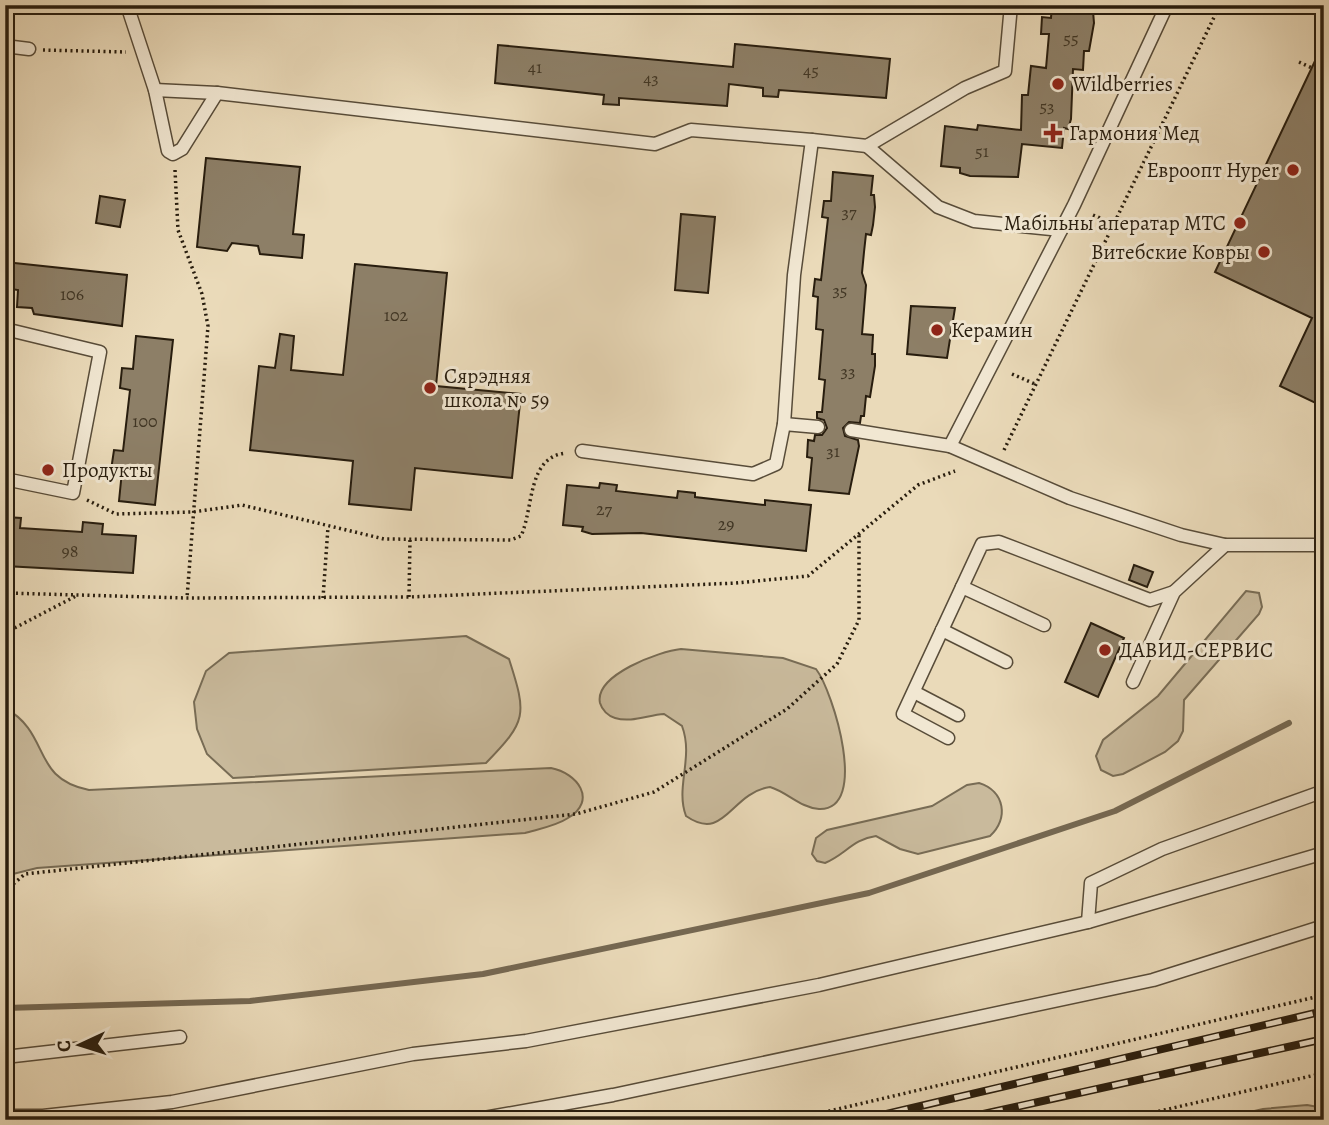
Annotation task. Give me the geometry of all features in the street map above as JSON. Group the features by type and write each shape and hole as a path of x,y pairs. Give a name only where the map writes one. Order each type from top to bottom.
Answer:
{"lane":[{"path":"127,5 155,90 166,146 173,154 182,149 218,93"},
{"path":"867,146 965,89 1005,71 1011,5"},
{"path":"950,446 1061,230 1167,5"},
{"path":"5,46 29,49"},
{"path":"155,90 218,93 655,144 691,130 867,146 938,207 974,221 1061,230"},
{"path":"582,452 753,474 776,464 784,424 794,275 812,140"},
{"path":"5,329 100,352 73,493 5,479"},
{"path":"784,424 818,427"},
{"path":"851,430 950,446 1123,517 1225,545 1324,545"},
{"path":"948,738 903,714 982,544 999,542 1150,600 1174,592"},
{"path":"1133,682 1174,592 1225,545"},
{"path":"962,587 1044,625"},
{"path":"942,630 1006,662"},
{"path":"914,692 958,715"},
{"path":"1088,922 1091,884 1162,849 1324,791"},
{"path":"5,1115 43,1116 172,1102 413,1054 526,1041 819,985 1088,922 1324,853"},
{"path":"473,1120 613,1095 1153,980 1324,926"},
{"path":"5,1057 180,1037"}],"path":[{"path":"1004,450 1220,5"},
{"path":"29,49 143,53"},
{"path":"1299,62 1312,68"},
{"path":"173,154 178,230 202,294 208,326 187,598"},
{"path":"1093,215 1114,224"},
{"path":"1012,374 1035,384"},
{"path":"73,493 116,514 193,512 242,505 384,539 511,540 521,536 539,469 545,460 556,454 582,452"},
{"path":"5,593 187,598 409,597 736,583 808,576 918,485 956,471"},
{"path":"323,598 328,526"},
{"path":"5,891 26,874 576,814 654,792 787,709 837,664 859,620 859,534"},
{"path":"409,597 410,539"},
{"path":"5,633 78,595"},
{"path":"791,1120 1324,995"},
{"path":"1121,1120 1324,1073"}],"shaded area":[{"path":"1246,591 1259,593 1262,607 1259,614 1184,700 1183,731 1178,741 1165,752 1123,774 1113,776 1101,770 1096,756 1103,740 1158,696"},
{"path":"466,636 509,659 519,693 520,716 516,726 486,763 233,778 207,754 197,729 194,702 206,671 229,653"},
{"path":"681,649 783,658 816,669 831,700 843,748 845,771 842,791 834,804 819,809 812,808 770,787 745,798 728,814 710,824 699,823 686,816 682,794 686,749 682,726 664,714 633,719 615,718 602,708 600,703 601,693 617,674 659,654"},
{"path":"5,708 20,718 30,730 49,766 58,776 70,784 89,790 551,768 576,781 583,796 582,803 577,811 563,821 525,833 37,868 5,876"},
{"path":"979,783 994,792 1001,806 1000,822 990,836 918,854 900,849 876,836 861,840 825,863 817,861 812,854 816,838 827,830 932,806 967,785"},
{"path":"1307,1105 1324,1108 1324,1120 1215,1120 1263,1109"}],"building":[{"path":"1052,5 1086,5 1086,10 1093,11 1094,23 1089,51 1084,51 1083,70 1073,69 1071,119 1068,129 1064,128 1062,148 1022,144 1018,177 970,176 960,173 960,168 941,166 945,126 977,130 978,125 1021,130 1022,95 1028,95 1031,66 1046,68 1049,34 1041,34 1042,17 1051,18"},
{"name":"Евроопт Hyper","path":"1324,42 1324,407 1280,386 1312,318 1215,272"},
{"path":"735,44 890,59 886,98 779,90 778,97 763,96 763,88 729,84 727,106 619,98 619,105 603,104 604,95 495,83 498,45 733,67"},
{"path":"206,158 300,167 293,234 304,235 302,258 260,254 258,246 232,243 227,251 197,247"},
{"path":"833,172 873,176 871,195 874,195 875,207 871,235 866,234 864,252 862,273 866,285 862,334 873,335 872,354 875,354 875,366 870,397 866,396 864,416 861,416 860,423 849,422 843,428 845,436 858,440 859,446 849,494 809,490 812,458 807,457 808,440 814,441 815,435 822,435 827,428 824,420 817,418 817,412 822,412 825,380 819,379 823,330 816,329 818,297 813,296 815,279 821,280 828,218 822,217 824,201 831,201"},
{"path":"100,196 125,200 120,227 96,223"},
{"path":"681,214 715,217 708,293 675,290"},
{"path":"5,262 127,275 122,326 34,314 32,308 17,307 18,290 5,288"},
{"path":"355,264 447,273 436,386 521,394 512,478 415,468 411,510 349,504 353,461 250,450 259,366 275,368 280,334 294,336 291,370 343,375"},
{"path":"911,306 955,308 947,358 907,354"},
{"path":"136,336 173,340 155,505 119,501 122,471 111,470 114,450 123,451 130,390 120,388 122,368 133,369"},
{"path":"600,483 617,485 616,491 677,498 678,491 695,493 695,497 765,505 765,500 811,505 806,551 641,533 592,534 582,531 583,527 563,525 567,485 599,488"},
{"path":"5,517 21,518 20,528 82,532 83,522 103,524 102,534 136,536 133,573 5,566"},
{"path":"1134,565 1153,572 1147,587 1129,580"},
{"path":"1091,623 1124,638 1098,697 1065,682"}],"waterway":[{"path":"5,1008 250,1001 483,974 869,893 1115,811 1289,723"}],"railway":[{"path":"861,1120 1324,1011"},
{"path":"956,1120 1324,1039"}],"place":[{"name":"Wildberries","path":"1058,84"},
{"name":"Гармония Мед","path":"1053,133"},
{"name":"Евроопт Hyper","path":"1293,170"},
{"name":"Мабільны аператар МТС","path":"1240,223"},
{"name":"Витебские Ковры","path":"1264,252"},
{"name":"Керамин","path":"937,330"},
{"name":"Сярэдняя школа № 59","path":"430,388"},
{"name":"Продукты","path":"48,470"},
{"name":"ДАВИД-СЕРВИС","path":"1105,650"}]}
